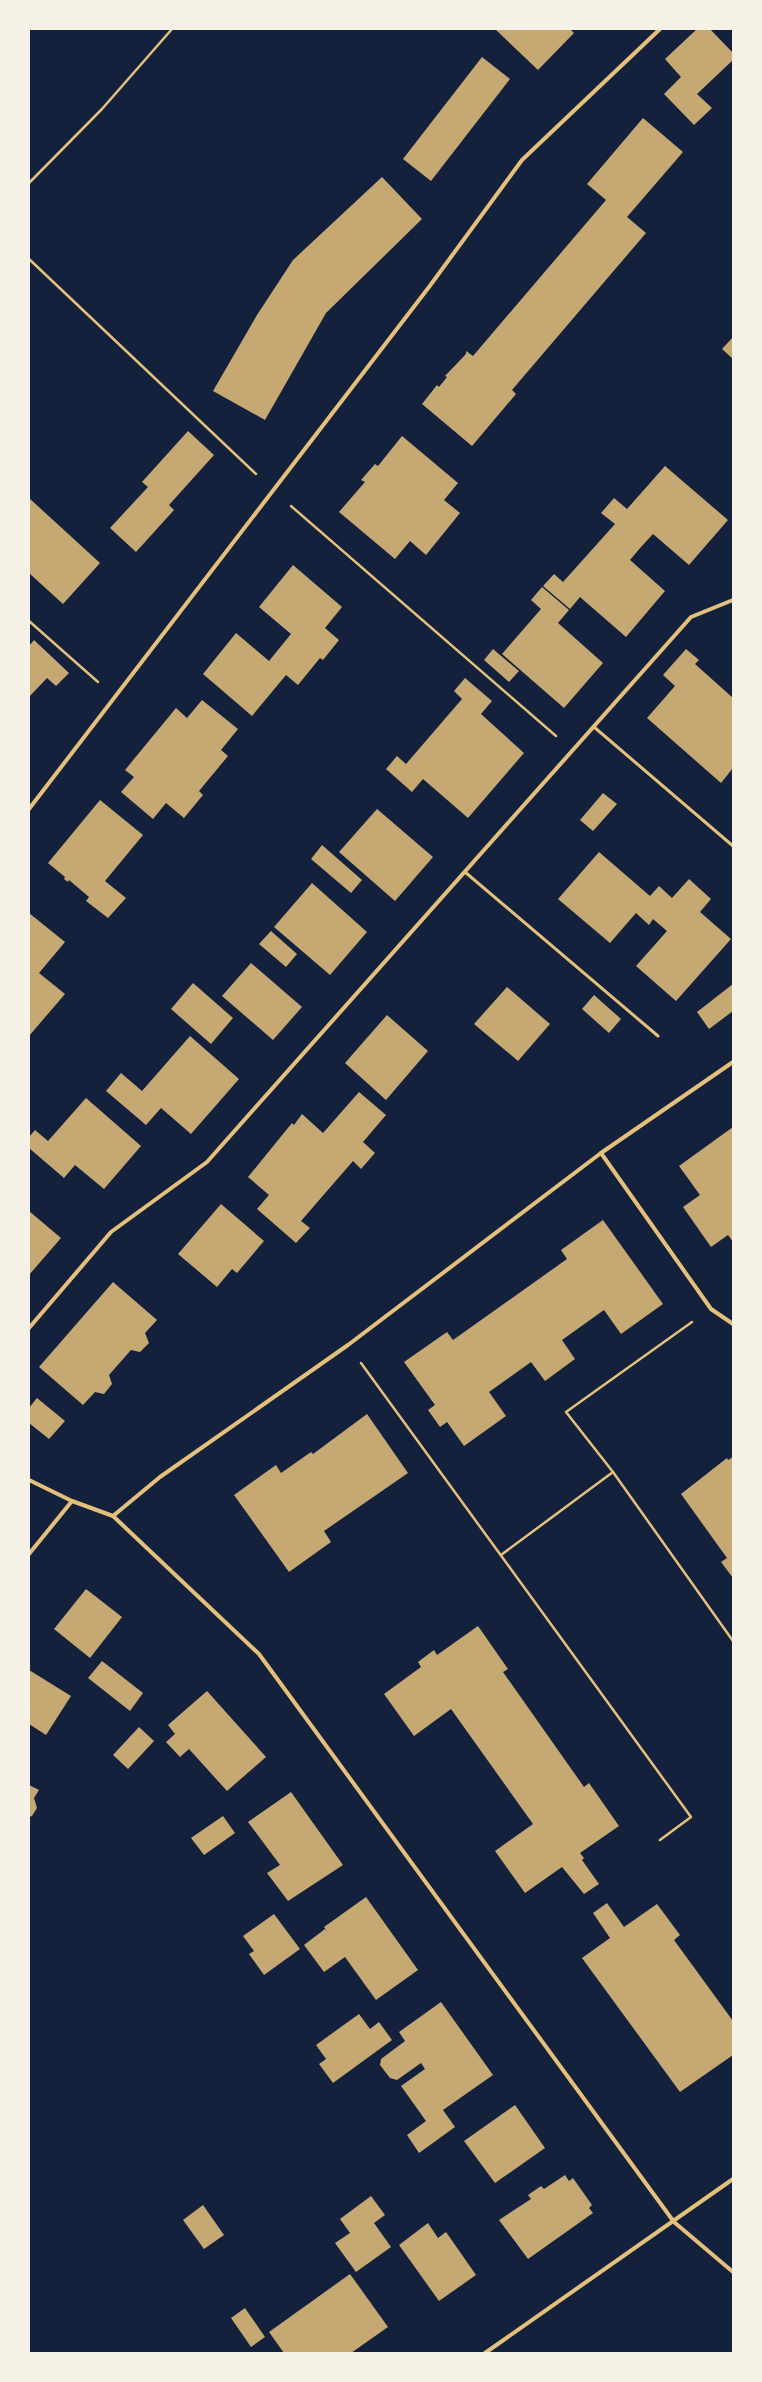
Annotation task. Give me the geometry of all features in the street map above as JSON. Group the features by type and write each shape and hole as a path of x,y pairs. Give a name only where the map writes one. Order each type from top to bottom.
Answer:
{"street":[{"path":"29,809 429,287 522,160 660,29"},
{"path":"29,1328 111,1232 207,1162 691,616 733,600"},
{"path":"112,1516 160,1477 348,1345 601,1153 733,1062"},
{"path":"601,1153 711,1309 733,1324"},
{"path":"29,1480 72,1500 112,1516 259,1654 674,2222 733,2272"},
{"path":"29,1554 72,1500"},
{"path":"485,2353 674,2222 733,2179"}],"lane":[{"path":"594,727 733,846"},
{"path":"465,872 658,1036"}],"path":[{"path":"29,183 102,109 172,29"},
{"path":"29,259 273,490 573,750"},
{"path":"29,621 115,697"},
{"path":"711,1309 566,1412 613,1472 733,1641"},
{"path":"348,1345 456,1496 501,1555 691,1817 660,1840"},
{"path":"501,1555 613,1472"}],"building":[{"path":"495,29 570,29 574,33 538,70"},
{"path":"697,29 710,29 733,53 733,60 697,94 712,108 694,125 664,94 681,77 665,59"},
{"path":"482,57 510,79 431,181 403,159"},
{"path":"643,118 683,152 627,217 646,233 512,390 516,394 472,446 422,404 437,385 439,387 447,377 445,376 466,354 466,351 473,356 606,200 587,184"},
{"path":"382,177 422,219 326,313 265,420 213,391 257,315 293,260"},
{"path":"733,337 733,359 722,349"},
{"path":"188,431 214,455 169,505 174,510 136,552 110,528 148,487 142,482"},
{"path":"402,436 458,483 444,500 460,513 426,555 410,541 395,559 339,512 365,482 361,480 375,464 378,466"},
{"path":"665,466 728,520 689,565 653,534 641,547 630,560 665,591 626,637 580,597 570,609 543,586 554,574 563,582 615,524 601,513 614,498 627,509"},
{"path":"29,498 100,563 63,604 29,573"},
{"path":"293,565 342,607 325,628 339,640 323,660 320,658 298,685 286,675 252,716 203,674 236,633 269,661 291,634 259,607"},
{"path":"542,587 569,610 558,623 603,663 564,708 502,654 541,609 531,600"},
{"path":"34,640 69,673 56,686 47,678 29,697 29,646"},
{"path":"493,649 519,671 509,682 484,660"},
{"path":"686,649 699,660 695,664 733,698 733,768 721,783 647,718 675,686 663,675"},
{"path":"465,678 492,701 481,714 524,753 468,818 423,779 412,792 386,769 397,756 406,764 462,699 454,691"},
{"path":"202,700 238,729 221,750 228,756 199,791 203,795 184,818 166,803 153,819 121,792 134,777 125,770 176,708 187,718"},
{"path":"603,793 617,804 593,831 580,820"},
{"path":"100,800 143,835 105,881 126,898 108,918 86,901 89,897 69,880 68,882 64,879 65,877 48,863"},
{"path":"377,809 433,857 395,901 339,852"},
{"path":"322,845 362,880 351,893 311,859"},
{"path":"599,852 650,896 659,886 672,898 689,879 711,899 700,912 731,939 676,1001 636,966 667,931 653,919 649,925 636,913 610,943 558,899"},
{"path":"312,883 367,932 330,975 274,927"},
{"path":"29,913 65,942 39,973 65,994 29,1036"},
{"path":"271,931 297,954 286,967 259,944"},
{"path":"251,963 302,1007 273,1040 222,996"},
{"path":"193,983 233,1018 211,1044 171,1009"},
{"path":"733,984 733,1011 709,1029 697,1012"},
{"path":"507,987 550,1024 518,1061 474,1024"},
{"path":"594,995 621,1019 609,1033 582,1009"},
{"path":"387,1015 428,1051 386,1100 345,1063"},
{"path":"190,1036 239,1079 191,1134 161,1108 146,1125 106,1091 121,1073 142,1091"},
{"path":"359,1092 386,1115 363,1142 375,1153 361,1169 353,1161 301,1221 310,1228 296,1243 257,1209 269,1195 248,1177 292,1123 294,1125 302,1114 323,1133"},
{"path":"86,1098 141,1146 104,1189 75,1165 64,1178 29,1148 29,1137 35,1130 48,1141"},
{"path":"733,1127 733,1242 728,1235 711,1247 683,1207 700,1195 679,1166"},
{"path":"221,1204 264,1241 237,1273 232,1269 217,1287 178,1254"},
{"path":"29,1211 61,1238 29,1275"},
{"path":"603,1220 663,1304 621,1334 604,1310 562,1340 575,1359 545,1381 531,1362 489,1392 506,1416 464,1446 447,1422 440,1427 428,1410 435,1405 404,1362 447,1332 453,1340 567,1259 561,1250"},
{"path":"113,1282 157,1320 145,1333 149,1343 140,1352 131,1350 109,1375 112,1384 104,1394 95,1392 83,1405 39,1367"},
{"path":"37,1398 65,1421 49,1439 29,1423 29,1408"},
{"path":"367,1414 408,1473 324,1531 331,1542 289,1572 234,1495 276,1465 281,1473 311,1452 313,1454"},
{"path":"733,1457 733,1578 721,1562 727,1558 681,1494 727,1458 728,1460"},
{"path":"86,1589 122,1617 90,1658 54,1629"},
{"path":"478,1626 508,1669 503,1672 584,1787 589,1783 619,1826 580,1853 584,1858 582,1860 599,1884 584,1894 562,1867 525,1893 495,1851 533,1824 451,1709 414,1736 384,1694 421,1667 418,1662 434,1650 437,1655"},
{"path":"102,1661 143,1693 130,1711 88,1678"},
{"path":"29,1670 71,1696 46,1735 29,1724"},
{"path":"207,1691 266,1757 227,1791 189,1749 180,1757 166,1742 175,1734 168,1725"},
{"path":"139,1727 154,1741 128,1769 113,1755"},
{"path":"29,1785 39,1790 34,1798 37,1808 32,1816 29,1817"},
{"path":"291,1792 343,1865 288,1901 267,1873 280,1865 248,1822"},
{"path":"223,1816 235,1833 204,1855 191,1838"},
{"path":"366,1897 418,1970 376,2000 345,1957 324,1972 304,1945 325,1929 328,1933 324,1927"},
{"path":"607,1903 624,1927 657,1904 680,1935 674,1940 733,2021 733,2055 680,2092 582,1958 610,1938 593,1913"},
{"path":"274,1914 300,1949 264,1975 249,1954 254,1951 243,1936"},
{"path":"441,2002 493,2075 443,2110 455,2127 419,2153 407,2135 426,2121 401,2086 425,2069 421,2063 397,2080 390,2078 380,2065 381,2059 405,2041 399,2032"},
{"path":"359,2014 370,2029 379,2022 392,2040 333,2083 319,2064 326,2059 316,2045"},
{"path":"515,2105 545,2148 495,2183 464,2141"},
{"path":"565,2175 569,2181 573,2178 592,2205 589,2208 593,2213 528,2259 499,2220 531,2199 528,2195 541,2186 544,2189"},
{"path":"371,2196 385,2215 374,2223 391,2247 356,2272 335,2243 350,2233 340,2219"},
{"path":"203,2205 224,2235 204,2249 183,2220"},
{"path":"428,2223 438,2238 446,2232 476,2275 439,2301 399,2245"},
{"path":"350,2274 388,2327 351,2353 284,2353 269,2332"},
{"path":"245,2308 265,2337 251,2347 231,2318"}]}
